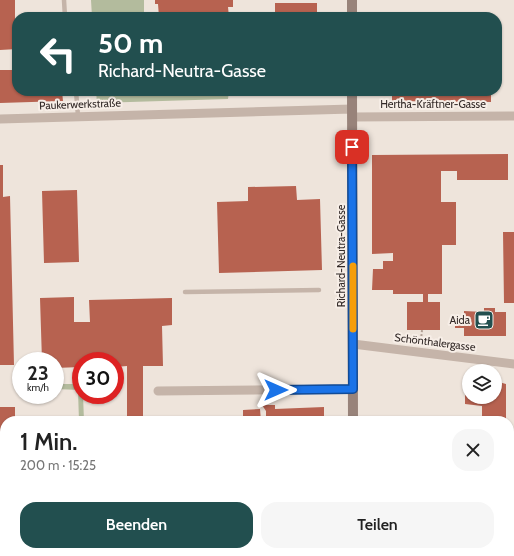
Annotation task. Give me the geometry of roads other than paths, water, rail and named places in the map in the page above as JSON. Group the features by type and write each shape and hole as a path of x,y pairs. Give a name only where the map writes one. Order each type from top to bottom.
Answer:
{"street":[{"path":"352,0 352,12"},
{"name":"Richard-Neutra-Gasse","path":"352,96 353,416"},
{"name":"Paukerwerkstraße","path":"0,119 78,116 352,113"},
{"name":"Hertha-Kräftner-Gasse","path":"352,113 514,116"},
{"name":"Schönthalergasse","path":"353,344 514,364"},
{"path":"158,392 353,389"}],"lane":[{"path":"64,0 65,12"},
{"path":"76,96 78,116"},
{"path":"185,292 319,290"}],"place":[{"name":"Aida","path":"484,320"}]}
